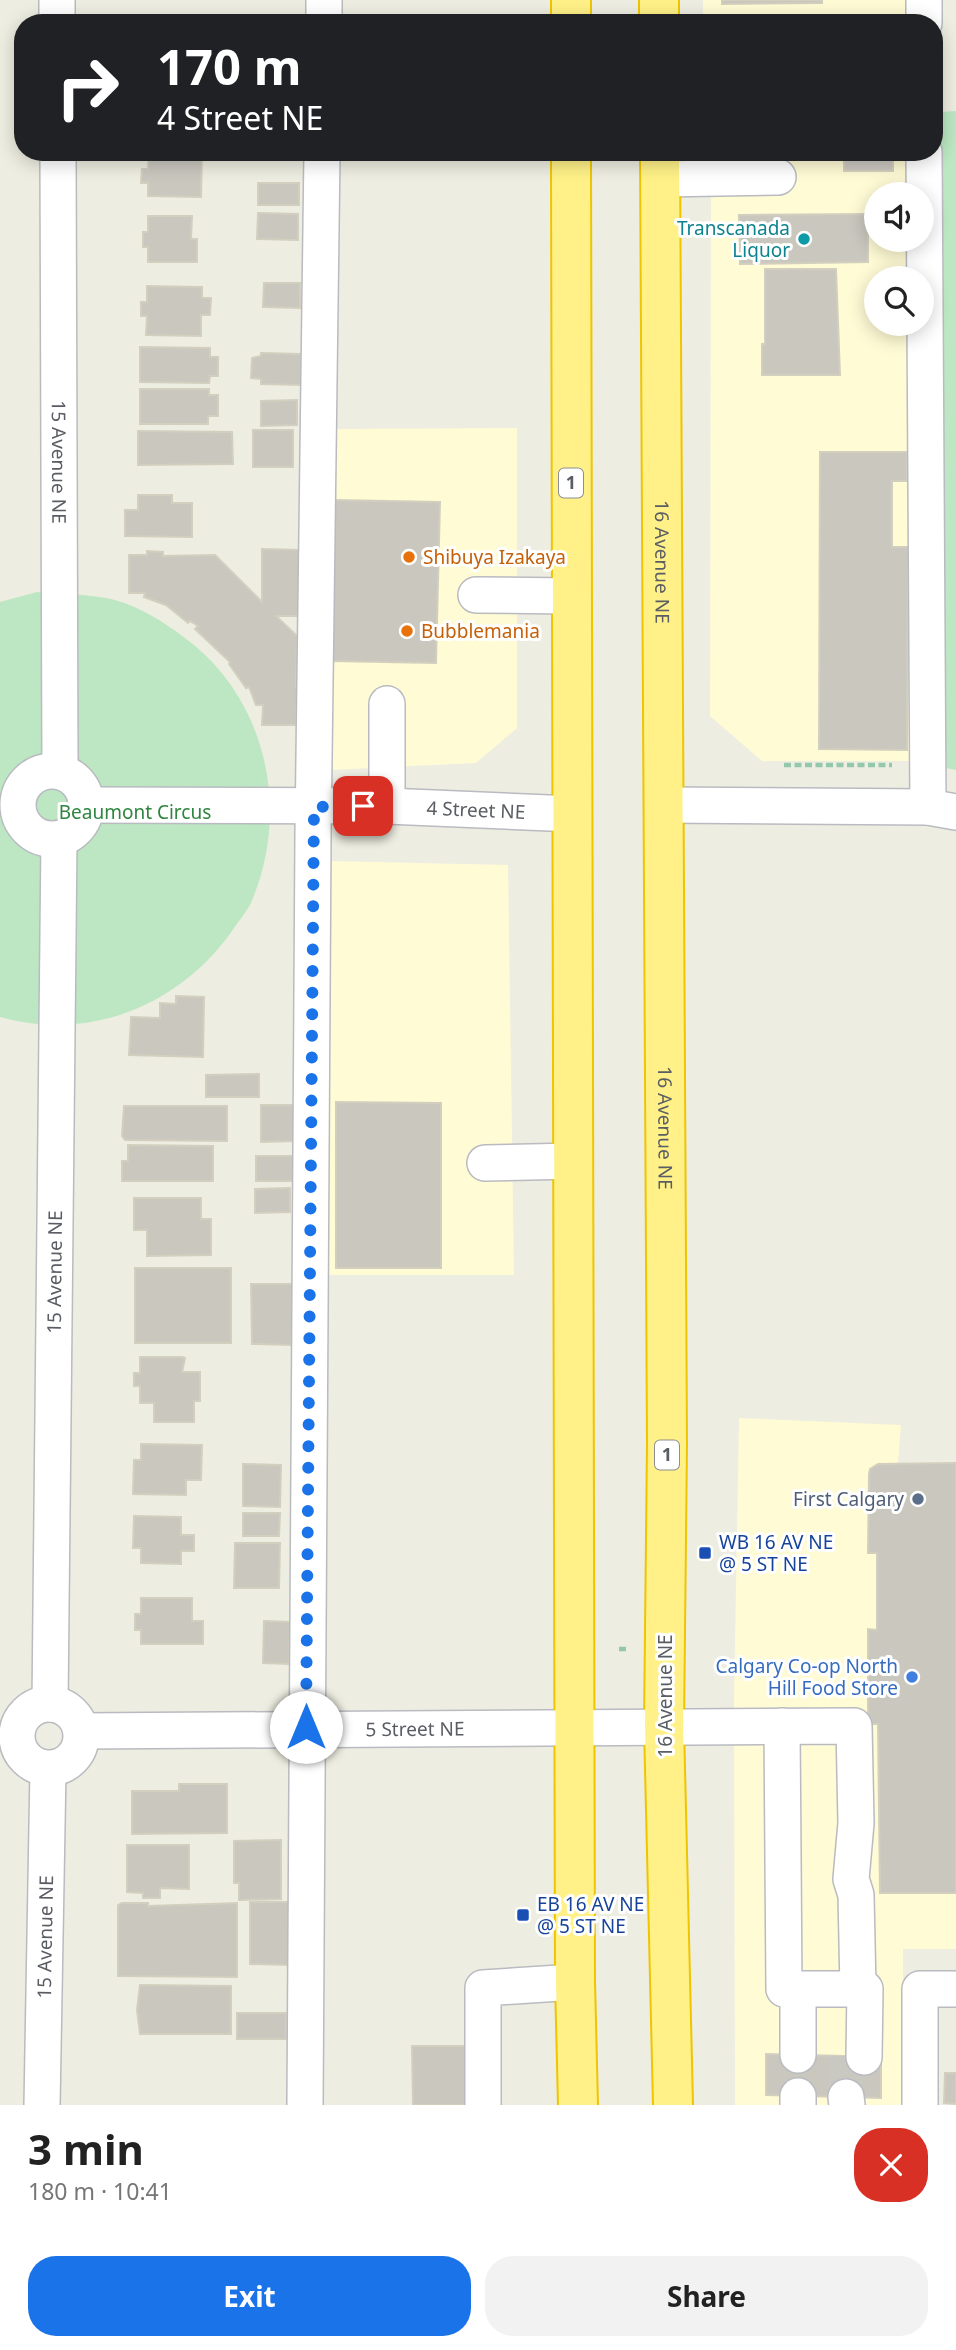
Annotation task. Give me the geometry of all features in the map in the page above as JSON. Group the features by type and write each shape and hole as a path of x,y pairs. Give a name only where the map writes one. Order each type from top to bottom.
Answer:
{"highway":[{"name":"1","path":"571,161 575,1982 578,2105"},
{"name":"16 Avenue NE","path":"660,166 665,805 664,1726 673,2105"}],"street":[{"name":"15 Avenue NE","path":"58,161 60,771"},
{"path":"305,2105 306,1727 322,161"},
{"path":"665,805 942,809 928,765 924,161"},
{"path":"660,166 778,177"},
{"path":"476,595 571,596"},
{"path":"387,704 387,806"},
{"path":"45,771 60,771 79,783 86,805 79,826 60,839 44,839 30,832 9,805 30,778 45,771"},
{"name":"4 Street NE","path":"86,805 387,806 573,814"},
{"name":"15 Avenue NE","path":"50,1704 60,839"},
{"path":"485,1163 574,1161"},
{"path":"50,1704 70,1712 81,1731 79,1750 74,1758 67,1764 48,1769 38,1767 22,1755 8,1735 31,1709 50,1704"},
{"name":"5 Street NE","path":"81,1731 575,1725 853,1726 856,1823 850,1879 856,1895 857,1990"},
{"path":"782,1726 784,1990 857,1990 855,2056"},
{"name":"15 Avenue NE","path":"42,2105 48,1769"},
{"path":"483,2105 483,1988 575,1982"},
{"path":"798,1990 798,2055"},
{"path":"920,2105 920,1990 956,1990"}],"path":[{"path":"784,765 928,765"}],"shaded area":[{"path":"703,0 924,0 917,14 703,14"},
{"path":"711,161 912,161 912,182 864,182 864,252 912,252 912,266 864,266 864,336 912,336 910,761 762,761 710,716"},
{"path":"517,428 517,728 476,763 329,770 332,429"},
{"path":"329,861 508,865 514,1275 323,1275"},
{"path":"739,1418 901,1425 898,1463 956,1463 956,1949 903,1949 904,2105 735,2105 734,1700"}],"green space":[{"path":"956,111 956,770 946,768 943,112"},
{"name":"Beaumont Circus","path":"37,592 106,598 130,605 153,616 194,645 220,670 240,699 255,731 265,765 270,800 269,836 262,871 250,905 210,957 186,980 159,998 130,1012 99,1021 66,1025 33,1024 0,1017 0,602"}],"building":[{"path":"722,0 822,0 822,3 722,4"},
{"path":"148,161 202,161 201,197 148,196 148,183 141,183 142,169 148,169"},
{"path":"844,161 893,161 893,171 844,171"},
{"path":"258,183 299,183 299,205 258,205"},
{"path":"258,213 298,214 298,240 257,239"},
{"name":"Transcanada Liquor","path":"864,214 864,252 868,252 868,262 740,264 739,215"},
{"path":"148,216 192,216 191,239 197,239 197,262 148,262 148,247 143,247 143,232 148,232"},
{"path":"765,269 836,269 840,375 762,375 762,344 765,344"},
{"path":"264,283 300,283 300,308 263,307"},
{"path":"147,286 202,287 202,298 211,298 210,315 201,315 201,336 146,335 147,316 141,316 141,302 147,302"},
{"path":"140,347 210,348 210,357 218,357 218,376 210,376 209,383 140,382"},
{"path":"261,353 301,354 301,385 261,384 261,379 251,378 252,358 261,356"},
{"path":"140,389 209,389 209,395 218,395 218,416 208,416 208,424 140,424"},
{"path":"297,400 297,425 261,426 261,401"},
{"path":"253,430 293,430 293,467 253,467"},
{"path":"138,431 232,432 233,464 138,465"},
{"path":"820,452 907,452 907,481 892,481 892,547 908,547 907,750 819,749"},
{"path":"138,495 172,495 172,503 192,503 192,537 125,536 125,510 138,510"},
{"path":"335,500 440,502 436,663 331,661"},
{"path":"262,549 300,550 300,616 276,616 297,636 296,686 300,686 300,703 296,703 296,725 262,725 263,705 256,705 249,687 246,688 230,662 195,629 198,626 190,621 188,623 166,605 144,597 145,593 129,593 129,555 147,555 147,551 163,552 163,556 215,555 262,602"},
{"path":"176,996 204,997 203,1057 129,1055 131,1017 160,1018 160,1003 176,1004"},
{"path":"259,1074 259,1097 206,1097 206,1075"},
{"path":"336,1102 441,1103 441,1268 336,1268"},
{"path":"261,1105 294,1105 295,1141 261,1142"},
{"path":"124,1106 227,1106 227,1141 125,1140 122,1136"},
{"path":"128,1145 213,1146 213,1181 122,1181 122,1161 128,1161"},
{"path":"256,1156 294,1156 293,1181 256,1181"},
{"path":"290,1188 290,1212 255,1213 255,1189"},
{"path":"134,1198 201,1198 201,1219 211,1219 211,1255 147,1256 147,1230 134,1230"},
{"path":"135,1268 231,1268 231,1343 135,1343"},
{"path":"251,1284 295,1284 291,1345 252,1344"},
{"path":"140,1357 182,1357 185,1358 182,1372 200,1372 200,1401 194,1401 194,1422 154,1422 154,1403 140,1403 140,1386 134,1386 134,1373 140,1373"},
{"path":"141,1444 202,1445 201,1480 186,1480 186,1495 133,1494 134,1460 141,1460"},
{"name":"Calgary Co-op North Hill Food Store","path":"956,1463 956,1893 880,1893 878,1724 868,1724 868,1629 877,1630 877,1553 868,1553 869,1474 870,1469 878,1464"},
{"path":"243,1464 281,1465 280,1507 243,1506"},
{"path":"243,1513 280,1513 279,1536 243,1536"},
{"path":"134,1516 181,1517 181,1535 194,1535 194,1551 181,1551 181,1564 141,1563 141,1548 133,1548"},
{"path":"235,1543 280,1543 279,1588 234,1588"},
{"path":"141,1598 192,1598 192,1621 203,1621 203,1644 141,1644 141,1630 135,1630 135,1614 141,1614"},
{"path":"264,1621 290,1622 289,1664 263,1663"},
{"path":"179,1784 227,1784 227,1833 132,1834 132,1791 179,1791"},
{"path":"281,1840 281,1899 239,1900 239,1883 234,1883 234,1841"},
{"path":"127,1845 189,1845 189,1889 160,1888 160,1898 143,1898 143,1893 127,1892"},
{"path":"250,1902 290,1902 290,1965 250,1964"},
{"path":"148,1903 148,1906 237,1903 237,1977 118,1976 118,1905"},
{"path":"140,1985 231,1986 231,2034 140,2034 137,2010"},
{"path":"237,2013 286,2013 286,2039 237,2039"},
{"path":"412,2046 470,2046 470,2105 413,2105"},
{"path":"766,2054 881,2057 881,2098 766,2095"},
{"path":"945,2073 956,2073 956,2104 944,2103"}],"tunnel":[{"path":"846,2056 846,2097"}],"place":[{"name":"Transcanada Liquor","path":"804,239"},
{"name":"Shibuya Izakaya","path":"409,557"},
{"name":"Bubblemania","path":"407,631"},
{"name":"First Calgary","path":"918,1499"},
{"name":"WB 16 AV NE @ 5 ST NE","path":"705,1553"},
{"name":"Calgary Co-op North Hill Food Store","path":"912,1677"},
{"name":"EB 16 AV NE @ 5 ST NE","path":"523,1915"}],"route":[{"path":"306,1727 314,807 363,806"}]}
